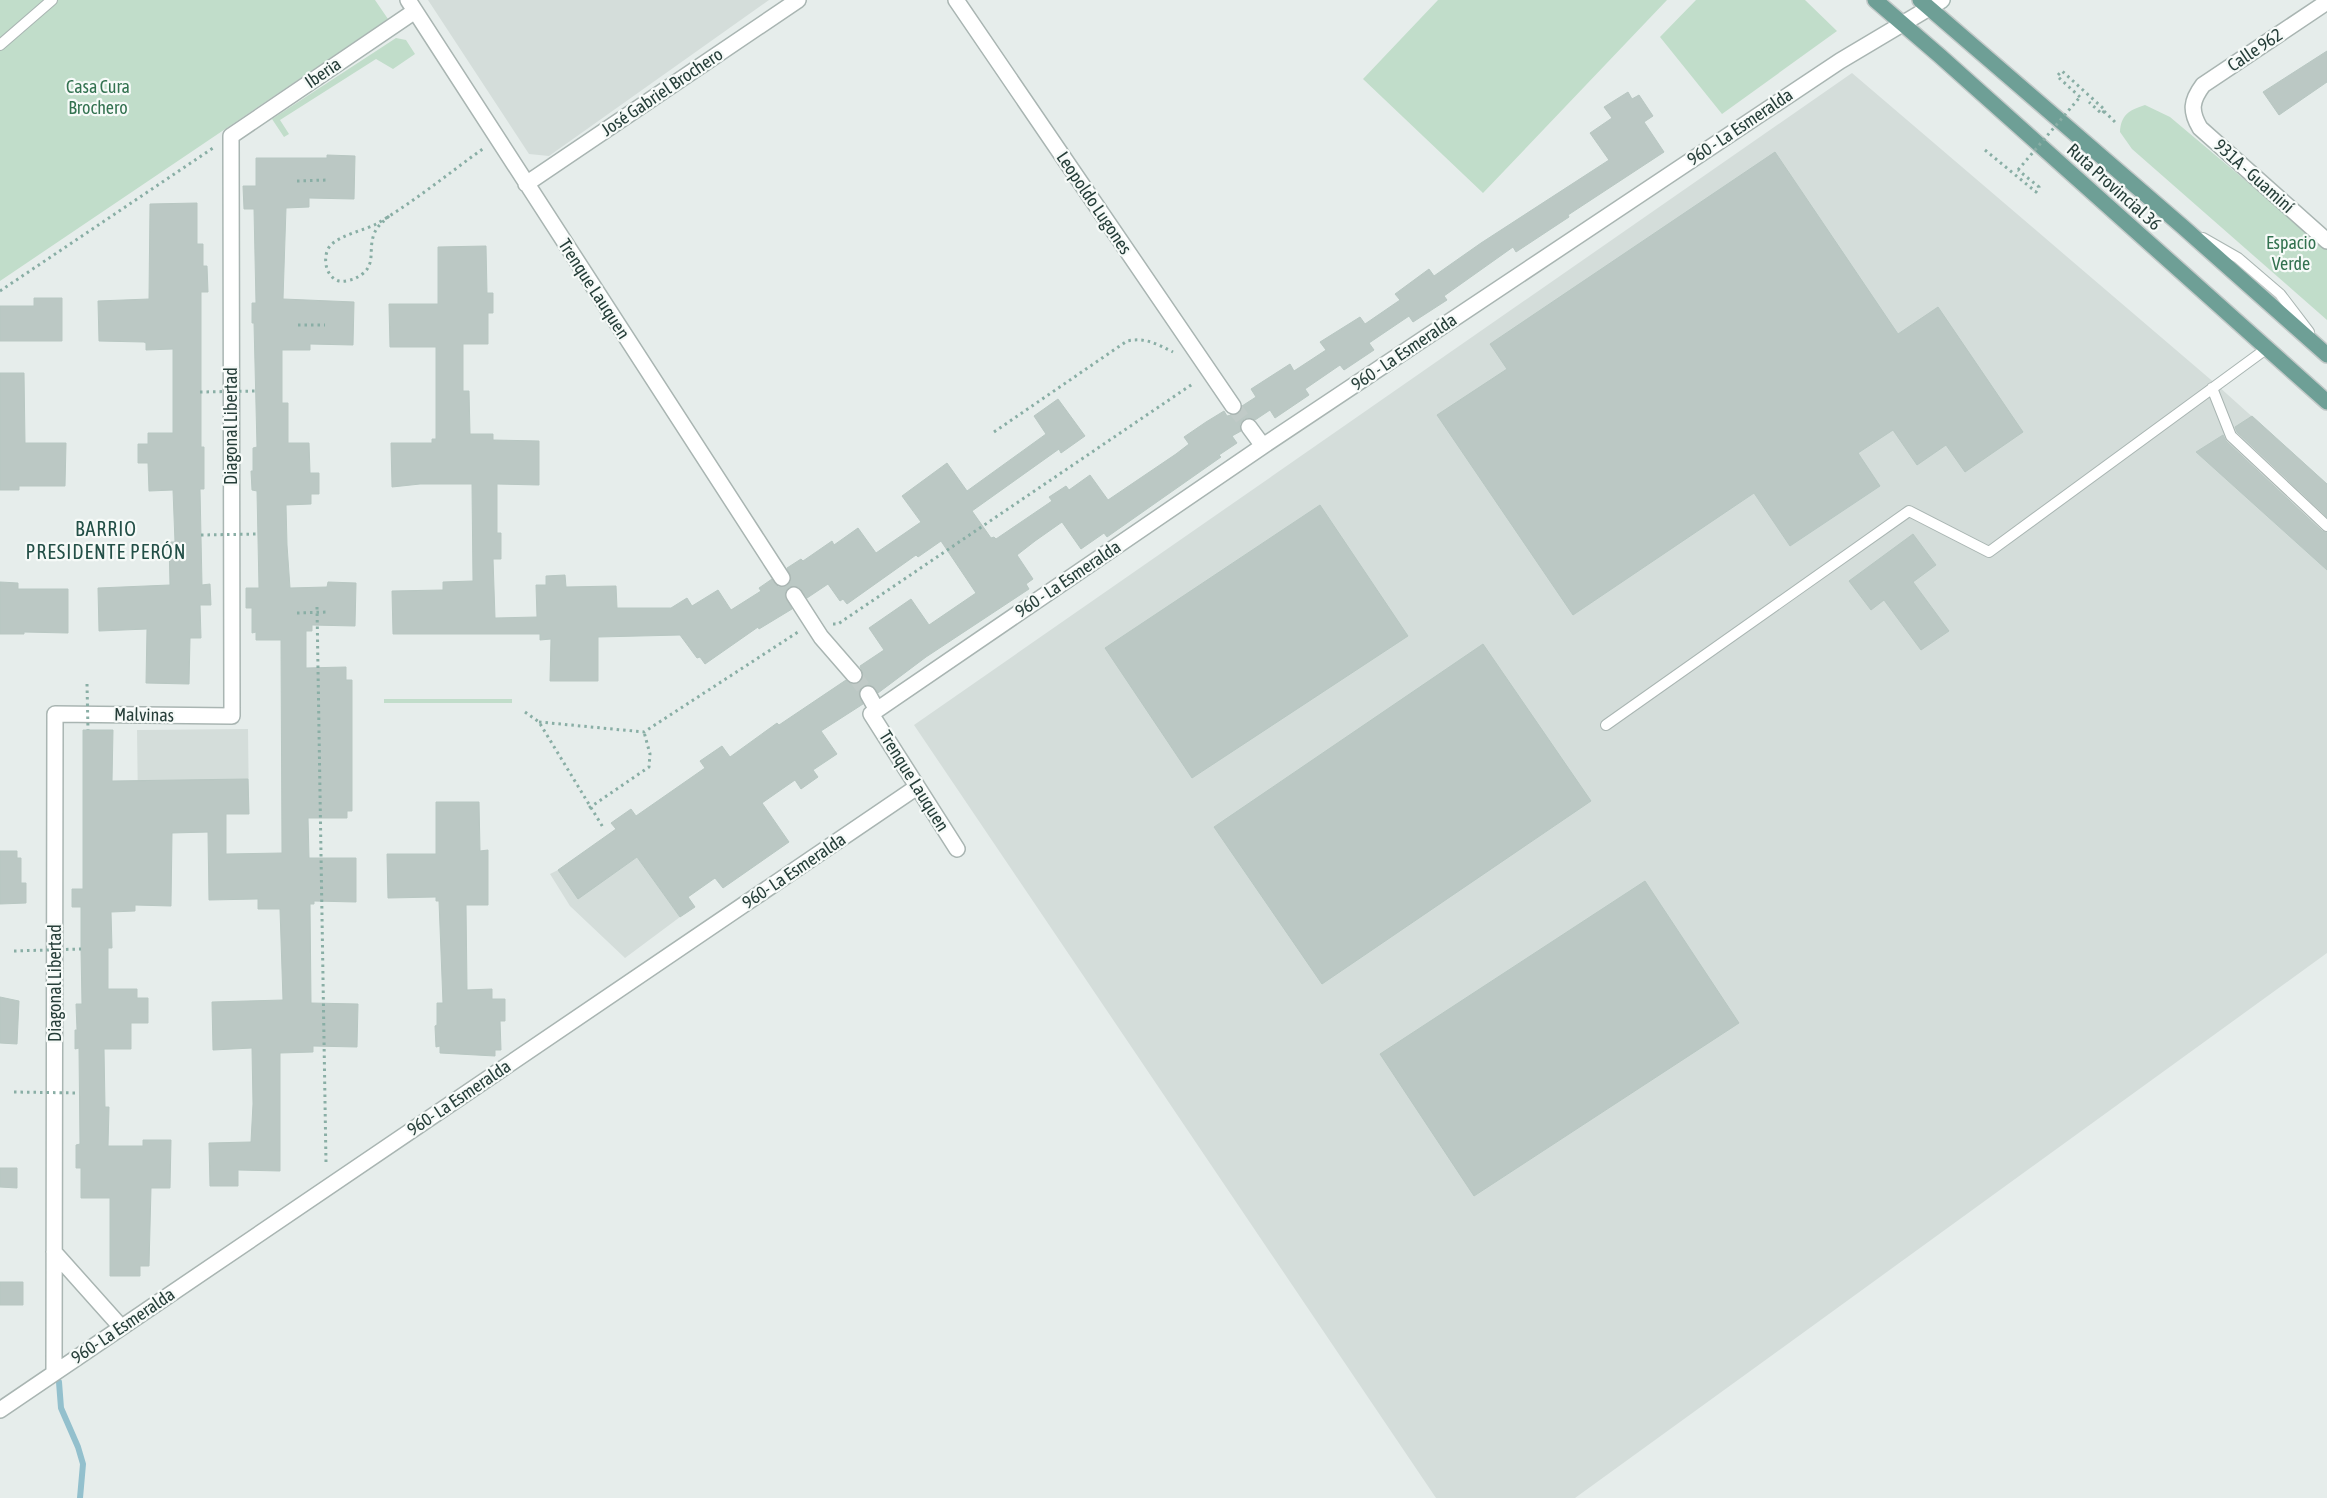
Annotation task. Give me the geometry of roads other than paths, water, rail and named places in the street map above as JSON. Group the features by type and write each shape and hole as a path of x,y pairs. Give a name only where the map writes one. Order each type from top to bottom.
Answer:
{"main road":[{"name":"Ruta Provincial 36","path":"1875,0 1948,62 2327,402"},
{"name":"Ruta Provincial 36","path":"1924,4 2183,227 2326,354"}],"street":[{"name":"José Gabriel Brochero","path":"526,184 798,0"},
{"name":"Leopoldo Lugones","path":"956,0 1233,406"},
{"name":"960 - La Esmeralda","path":"874,712 1262,446 1840,61 1901,23 1924,4 1942,0"},
{"name":"Calle 962","path":"2193,106 2195,95 2203,85 2327,2"},
{"name":"Trenque Lauquen","path":"411,6 782,578"},
{"name":"Iberia","path":"231,136 411,6"},
{"name":"931A - Guaminí","path":"2193,106 2193,116 2200,128 2327,241"},
{"name":"Diagonal Libertad","path":"231,136 232,716"},
{"path":"1248,427 1262,446"},
{"path":"794,595 815,628 854,675"},
{"name":"Trenque Lauquen","path":"868,694 874,712 917,787 956,849"},
{"name":"Diagonal Libertad","path":"54,1373 55,714"},
{"name":"Malvinas","path":"55,714 232,716"},
{"name":"960- La Esmeralda","path":"0,1410 917,787"},
{"path":"54,1252 121,1328"}],"lane":[{"path":"0,45 52,0"},
{"path":"1606,725 1909,511 1989,552 2266,349"},
{"path":"2212,388 2231,436 2327,526"}],"waterway":[{"path":"59,1382 61,1408 78,1447 83,1464 80,1498"}],"tunnel":[{"path":"1233,406 1249,427"},
{"path":"854,675 868,694"}],"district":[{"name":"BARRIO PRESIDENTE PERÓN","path":"106,540"}],"park label":[{"name":"Casa Cura Brochero","path":"98,97"},
{"name":"Espacio Verde","path":"2291,253"}]}
